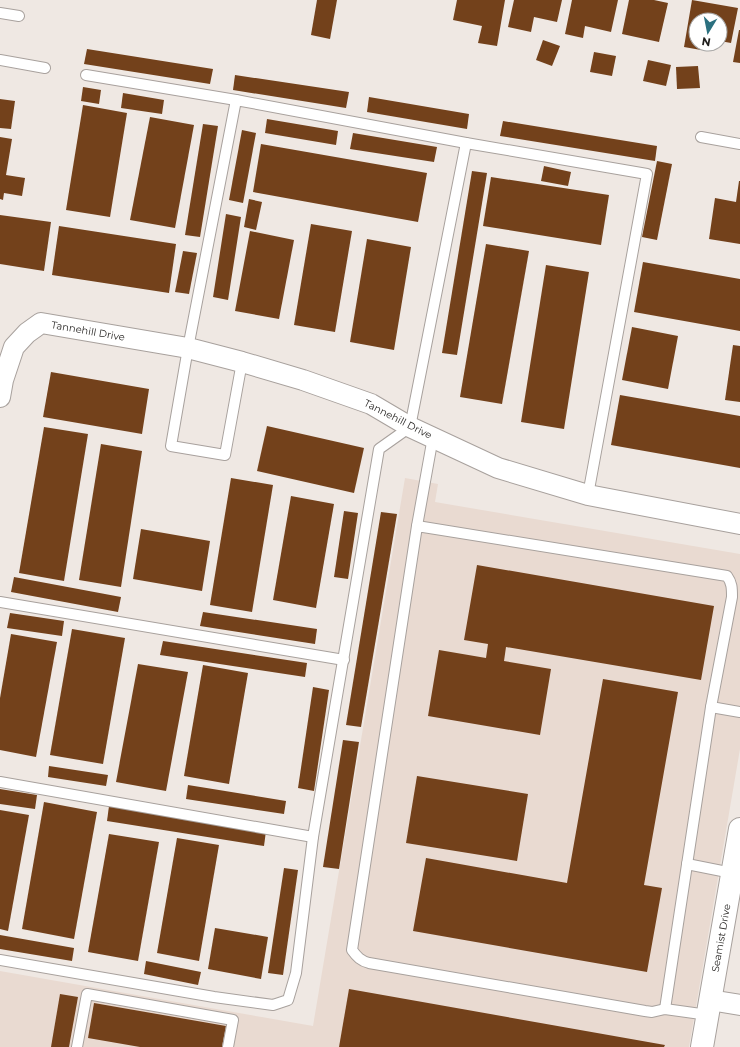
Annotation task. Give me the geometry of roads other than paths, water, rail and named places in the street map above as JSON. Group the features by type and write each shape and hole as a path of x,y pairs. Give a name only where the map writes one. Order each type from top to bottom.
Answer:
{"street":[{"name":"Tannehill Drive","path":"9,351 27,333 41,323 188,348 302,380 370,404 410,427 498,468 588,495 740,524"},
{"path":"0,392 9,351"},
{"name":"Seamist Drive","path":"702,1047 740,829"},
{"path":"709,1008 740,1005"}],"lane":[{"path":"0,13 19,16"},
{"path":"0,60 45,68"},
{"path":"86,75 236,100 466,143 647,174 588,495"},
{"path":"236,100 188,348 171,446 225,455 242,362"},
{"path":"701,137 740,144"},
{"path":"0,960 214,997 273,1005 288,1000 296,973 313,837 379,449 410,427 466,143"},
{"path":"433,437 417,526 352,950 358,958 369,963 645,1011 652,1012 664,1009 709,1008"},
{"path":"417,526 727,576 731,582 732,597 711,707 664,1009"},
{"path":"0,602 344,660"},
{"path":"711,707 740,712"},
{"path":"0,782 313,837"},
{"path":"687,864 732,873"},
{"path":"77,1047 87,994 233,1020 228,1047"}]}
